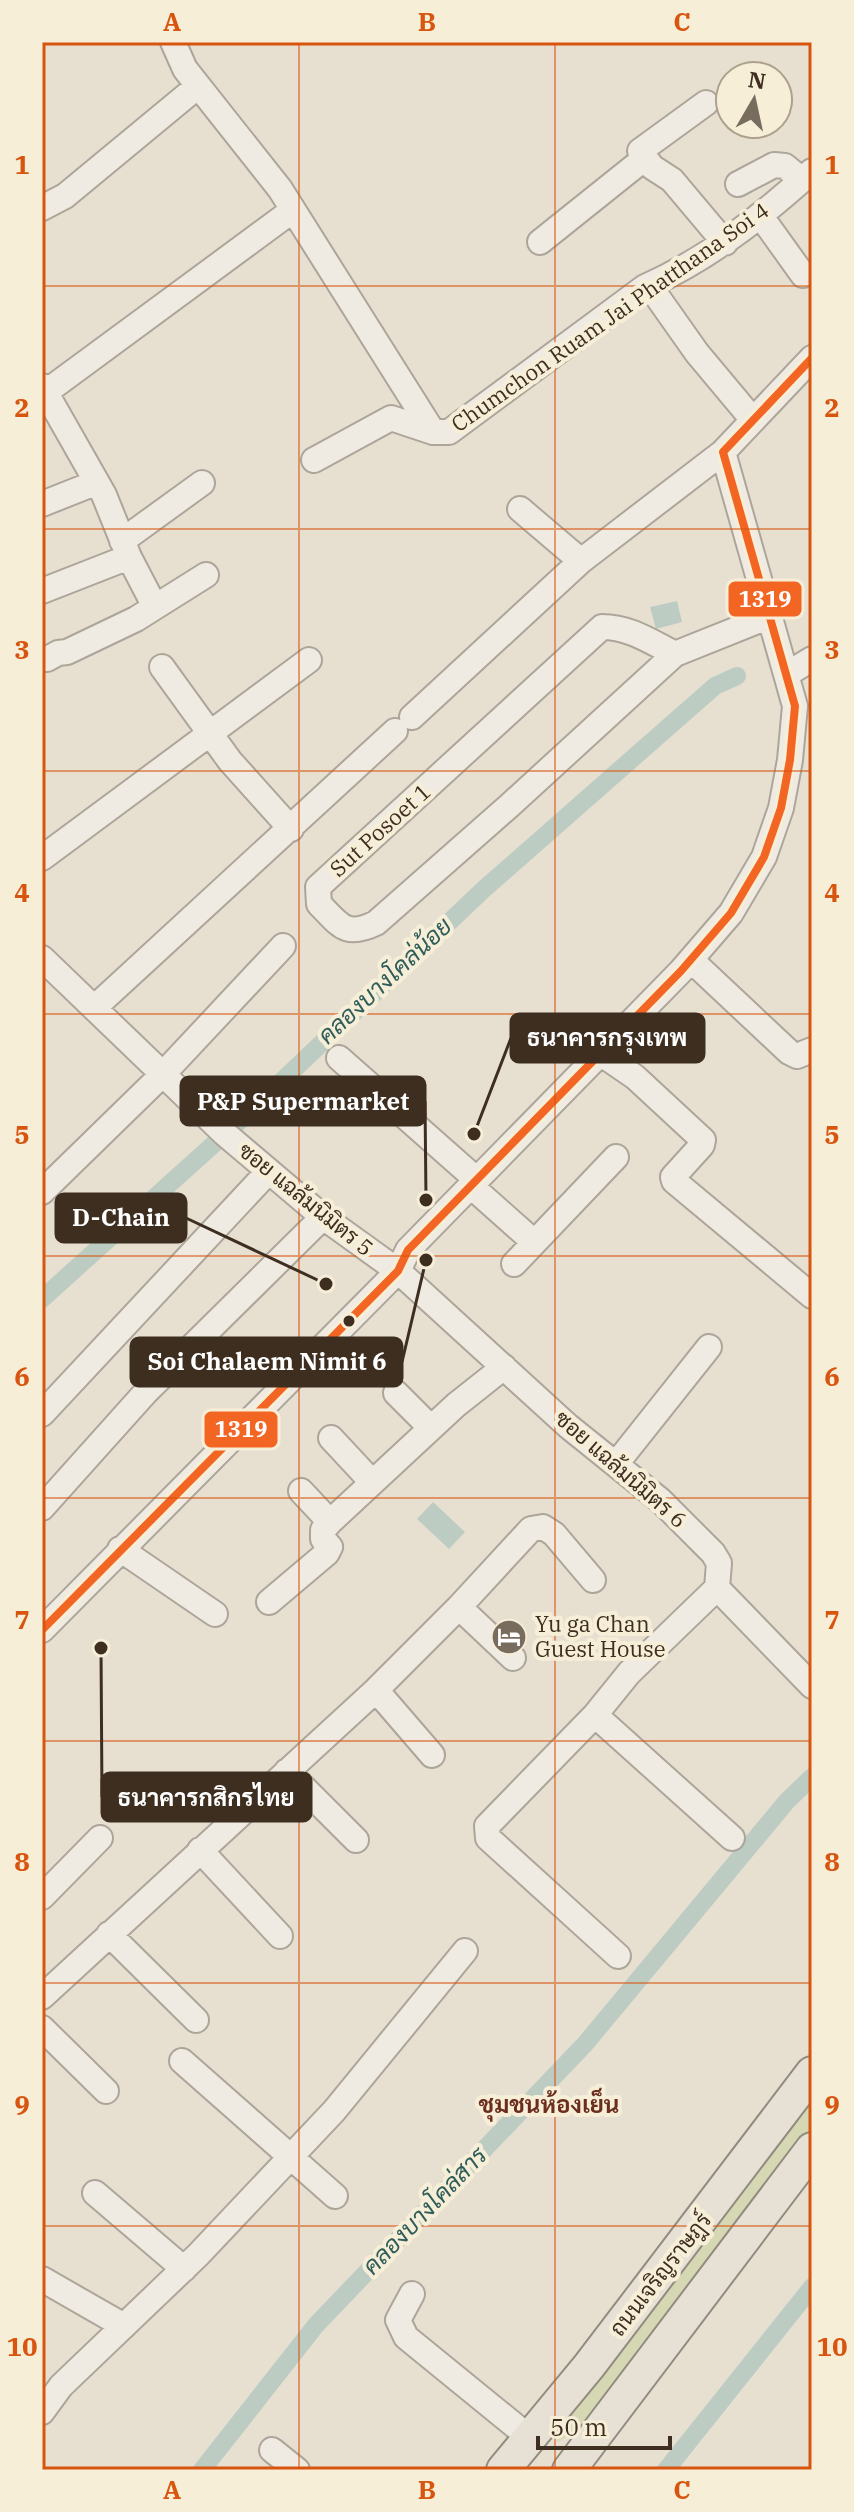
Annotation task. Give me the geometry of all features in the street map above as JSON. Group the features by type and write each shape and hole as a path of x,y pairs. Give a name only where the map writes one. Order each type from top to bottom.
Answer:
{"main road":[{"name":"ถนนเจริญราษฎร์","path":"536,2442 812,2073"},
{"name":"ถนนเจริญราษฎร์","path":"578,2457 812,2149"},
{"path":"504,2470 516,2464 526,2465 543,2434 548,2442 578,2457"}],"street":[{"path":"173,42 185,69 280,189 433,432"},
{"path":"42,208 76,187 198,86"},
{"path":"706,103 640,151 652,167 672,180 725,243"},
{"path":"540,242 645,158"},
{"path":"738,184 774,165 785,166 807,176"},
{"name":"Chumchon Ruam Jai Phatthana Soi 4","path":"314,460 386,419 433,432 449,432 649,285 674,275 725,243 807,176"},
{"path":"155,607 125,549 104,495 44,389 293,210"},
{"path":"760,215 803,275"},
{"path":"649,285 697,353 753,420"},
{"path":"94,1008 581,561 723,452 812,358"},
{"path":"42,1630 398,1271 408,1250 691,960 731,913 764,857 781,808 795,720 792,690 723,452"},
{"path":"42,504 95,483"},
{"path":"42,591 125,549 202,483"},
{"path":"520,509 581,561"},
{"path":"47,659 136,619 206,575"},
{"name":"Sut Posoet 1","path":"675,654 635,633 616,627 602,627 318,887 319,904 344,929 354,931 376,923 675,654 770,616"},
{"path":"787,674 812,659"},
{"path":"42,858 309,660"},
{"path":"162,667 230,761 291,829"},
{"path":"42,1192 163,1074 283,946"},
{"name":"ซอย แฉล้มนิมิตร 5","path":"42,958 268,1172 323,1217 398,1271"},
{"path":"691,960 789,1052 797,1056 812,1050"},
{"path":"600,1053 635,1077 703,1140 673,1177 674,1181 812,1296"},
{"path":"339,1058 534,1242"},
{"path":"514,1264 616,1157"},
{"path":"42,1414 268,1172"},
{"path":"42,1508 146,1392 323,1217"},
{"name":"ซอย แฉล้มนิมิตร 6","path":"398,1271 504,1367 660,1500 713,1553 719,1563 717,1588"},
{"path":"616,1464 709,1347"},
{"path":"269,1602 327,1553 330,1547 323,1539 323,1530 330,1522 431,1428 504,1367"},
{"path":"396,1393 431,1428"},
{"path":"331,1438 372,1482"},
{"path":"301,1491 330,1522"},
{"path":"42,1997 376,1690 531,1529 543,1527 554,1534 593,1580"},
{"path":"120,1549 215,1614"},
{"path":"618,1956 488,1838 487,1826 595,1715 629,1673 717,1588 812,1686"},
{"path":"459,1607 513,1658"},
{"path":"376,1690 432,1755"},
{"path":"595,1715 732,1838"},
{"path":"287,1771 356,1840"},
{"path":"42,1897 100,1838"},
{"path":"200,1850 280,1936"},
{"path":"109,1934 196,2020"},
{"path":"42,2412 52,2381 124,2326 184,2269 334,2111 465,1951"},
{"path":"42,2028 106,2091"},
{"path":"182,2061 335,2196"},
{"path":"95,2193 184,2269"},
{"path":"42,2279 124,2326"},
{"path":"412,2294 398,2320 406,2337 536,2442"},
{"path":"272,2450 297,2470"}],"green space":[{"path":"812,2097 812,2132 595,2415 580,2430 557,2442 561,2419"}],"shaded area":[{"path":"677,601 682,622 656,629 650,607"},
{"path":"433,1502 465,1532 449,1549 417,1519"}],"waterway":[{"name":"คลองบางโคล่น้อย","path":"42,1299 246,1115 484,889 715,686 737,676"},
{"name":"คลองบางโคล่สาร","path":"202,2470 316,2325 585,2044 787,1801 812,1777"},
{"path":"666,2470 812,2287"}],"transit line":[{"name":"1319","path":"42,1630 398,1271 408,1250 681,971 731,913 764,857 781,808 795,706 723,452 812,358"}],"place":[{"name":"ธนาคารกรุงเทพ","path":"474,1134"},
{"name":"P&P Supermarket","path":"426,1200"},
{"name":"Soi Chalaem Nimit 6","path":"426,1260"},
{"name":"D-Chain","path":"326,1284"},
{"name":"Yu ga Chan Guest House","path":"509,1637"},
{"name":"ธนาคารกสิกรไทย","path":"101,1648"}],"district":[{"name":"ชุมชนห้องเย็น","path":"549,2105"}]}
